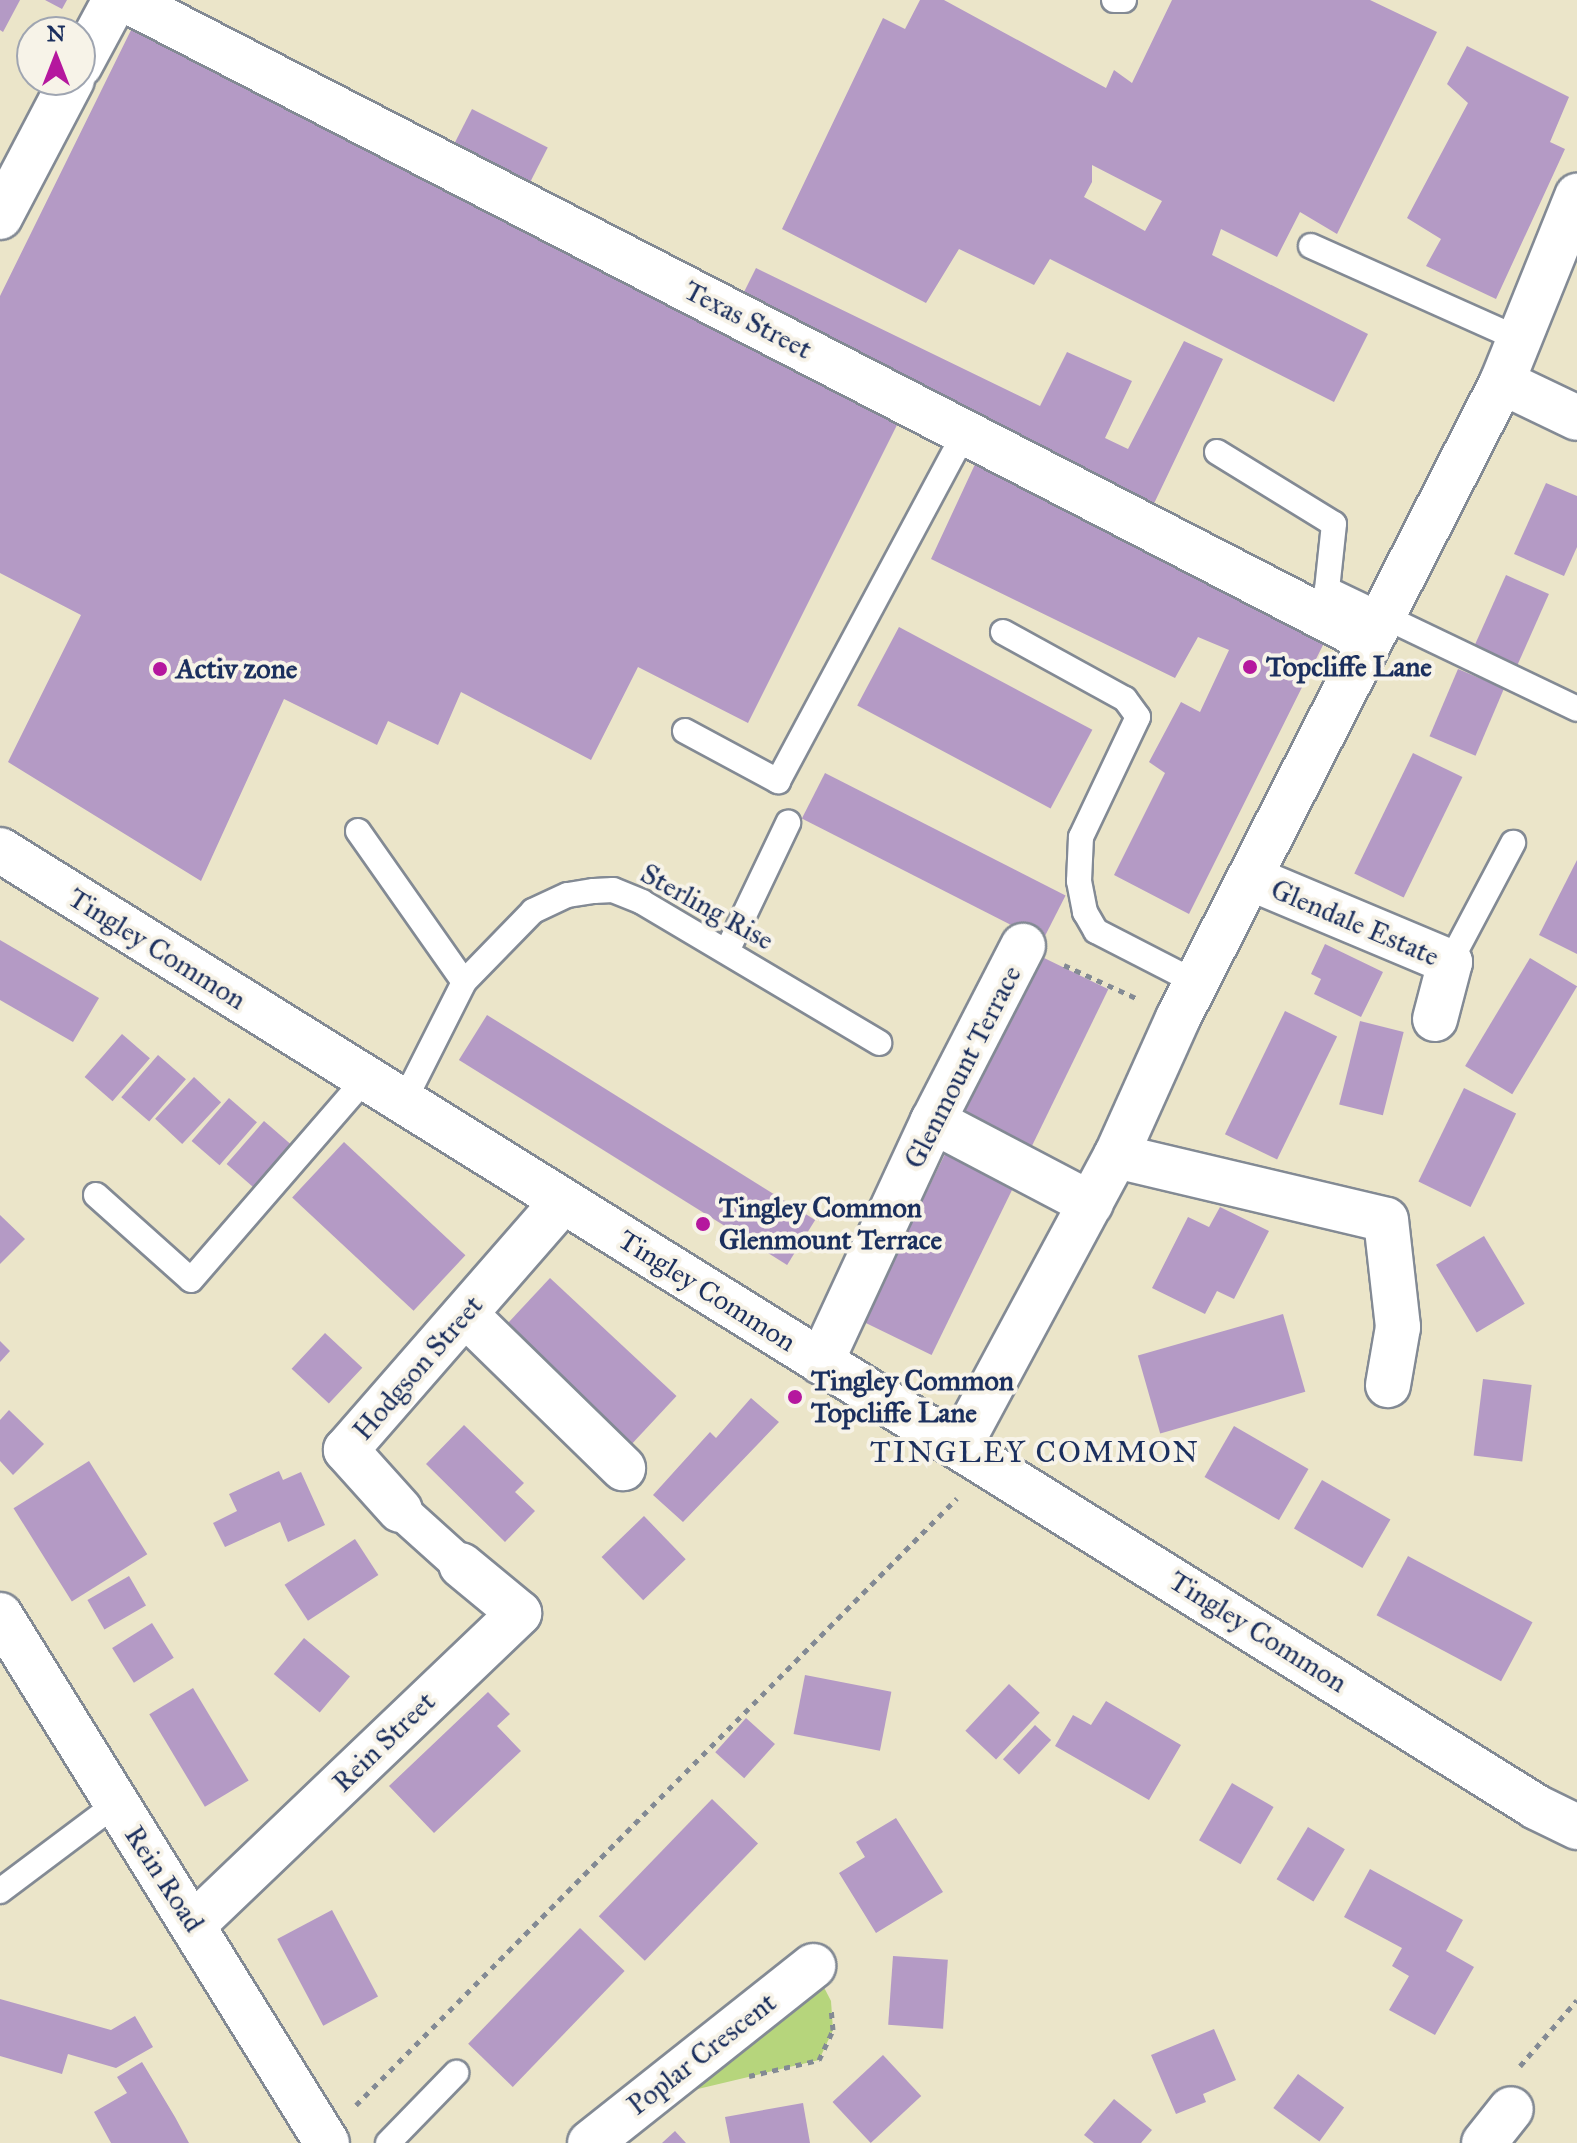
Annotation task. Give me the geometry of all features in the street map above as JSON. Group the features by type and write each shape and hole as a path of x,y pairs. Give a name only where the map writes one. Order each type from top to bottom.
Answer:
{"street":[{"path":"96,35 115,0"},
{"name":"Texas Street","path":"126,0 965,432 1375,628"},
{"path":"0,217 64,96"},
{"path":"974,1456 1188,1001 1502,382 1577,196"},
{"path":"1502,382 1577,418"},
{"name":"Tingley Common","path":"0,850 364,1080 1536,1807 1577,1827"},
{"name":"Glendale Estate","path":"1250,878 1450,962 1435,1019"},
{"name":"Glenmount Terrace","path":"821,1362 933,1121 1023,946"},
{"path":"933,1121 1091,1204"},
{"path":"1116,1156 1386,1220 1398,1327 1388,1385"},
{"name":"Hodgson Street","path":"461,1565 400,1510 346,1450 563,1201"},
{"path":"465,1314 623,1468"},
{"name":"Rein Street","path":"194,1924 519,1613 461,1565"},
{"name":"Rein Road","path":"0,1615 325,2140"},
{"name":"Tingley Common","path":"1536,1807 1577,1848"},
{"name":"Poplar Crescent","path":"590,2143 813,1966"},
{"path":"1484,2143 1511,2109"}],"lane":[{"path":"1114,0 1124,0"},
{"path":"1311,246 1519,339"},
{"path":"685,731 778,781 965,432"},
{"path":"1217,452 1334,524 1327,589 1375,628 1577,709"},
{"path":"1003,632 1125,699 1138,717 1081,837 1079,881 1085,912 1096,931 1188,1001"},
{"path":"728,949 788,823"},
{"path":"358,831 464,982"},
{"path":"1450,962 1513,843"},
{"name":"Sterling Rise","path":"403,1103 464,982 533,911 568,895 594,891 613,890 642,902 728,949 879,1043"},
{"path":"96,1195 191,1280 364,1080"},
{"path":"0,1891 116,1804"},
{"path":"388,2143 456,2073"}],"path":[{"path":"1023,946 1188,1001"},
{"path":"325,2140 974,1456"},
{"path":"1511,2109 1495,2096 1577,2000"}],"green space":[{"path":"813,1966 831,2001 833,2030 819,2060 639,2103"}],"building":[{"path":"0,0 20,0 3,32 0,30"},
{"path":"45,0 67,0 62,9"},
{"path":"920,0 944,0 1106,88 1114,70 1132,83 1172,0 1370,0 1437,32 1337,234 1300,212 1277,257 1221,229 1212,255 1368,334 1334,402 1050,259 1034,285 959,249 926,303 782,229 883,18 905,29","holes":["1092,165 1162,201 1145,231 1084,197 1092,182"]},
{"path":"134,24 900,419 748,723 638,667 591,760 461,692 438,745 388,721 377,745 284,699 201,881 8,762 81,615 0,573 0,296"},
{"path":"1467,46 1569,97 1550,142 1565,149 1496,299 1426,266 1441,239 1407,218 1468,103 1447,84"},
{"path":"472,109 548,148 522,198 446,160"},
{"path":"756,268 1040,406 1067,352 1132,381 1105,438 1128,449 1184,341 1223,359 1149,514 736,308"},
{"path":"977,460 1329,633 1189,914 1114,875 1165,773 1149,762 1181,702 1200,712 1229,650 1198,637 1175,678 931,559"},
{"path":"1546,483 1577,496 1577,547 1564,576 1514,554"},
{"path":"1506,575 1549,594 1516,667 1473,648"},
{"path":"899,627 1092,730 1051,808 857,706"},
{"path":"1458,669 1504,689 1476,756 1429,736"},
{"path":"1413,753 1462,777 1404,898 1354,873"},
{"path":"825,773 1066,896 1042,941 802,818"},
{"path":"1577,860 1577,954 1539,935"},
{"path":"0,940 99,998 73,1042 0,1000"},
{"path":"1325,944 1383,972 1361,1017 1314,994 1321,979 1311,974"},
{"path":"1040,956 1108,989 1025,1161 956,1128"},
{"path":"1530,958 1577,987 1512,1094 1465,1066"},
{"path":"1285,1011 1337,1036 1277,1160 1225,1134"},
{"path":"487,1015 815,1220 787,1265 459,1060"},
{"path":"1360,1021 1404,1032 1383,1115 1339,1104"},
{"path":"122,1034 150,1058 113,1101 85,1077"},
{"path":"158,1055 186,1079 149,1122 121,1097"},
{"path":"194,1077 221,1102 182,1144 155,1119"},
{"path":"1464,1088 1516,1113 1471,1207 1418,1181"},
{"path":"229,1098 257,1122 220,1165 192,1141"},
{"path":"264,1121 292,1145 255,1188 227,1164"},
{"path":"344,1142 465,1255 414,1311 292,1198"},
{"path":"947,1150 1015,1183 932,1355 863,1322"},
{"path":"1220,1207 1269,1231 1234,1299 1217,1291 1205,1314 1152,1288 1188,1217 1209,1227"},
{"path":"0,1215 25,1239 0,1264"},
{"path":"1484,1236 1525,1304 1477,1333 1436,1265"},
{"path":"550,1278 677,1396 629,1447 502,1329"},
{"path":"1283,1314 1305,1392 1160,1433 1138,1356"},
{"path":"325,1333 362,1368 329,1404 292,1369"},
{"path":"0,1341 10,1351 0,1362"},
{"path":"1483,1379 1532,1385 1522,1461 1474,1455"},
{"path":"751,1398 779,1422 683,1522 653,1495 710,1432 716,1438"},
{"path":"9,1410 44,1444 13,1475 0,1461 0,1420"},
{"path":"464,1425 524,1483 515,1492 535,1511 505,1542 426,1464"},
{"path":"1234,1426 1308,1469 1279,1520 1204,1477"},
{"path":"89,1461 147,1554 72,1601 14,1508"},
{"path":"279,1471 283,1480 301,1472 325,1525 288,1542 280,1522 225,1547 213,1523 237,1511 229,1494"},
{"path":"1322,1480 1390,1520 1362,1568 1294,1528"},
{"path":"644,1516 686,1559 643,1600 602,1557"},
{"path":"355,1539 378,1575 308,1621 285,1585"},
{"path":"1408,1556 1532,1622 1501,1681 1377,1615"},
{"path":"129,1576 146,1605 104,1629 87,1600"},
{"path":"152,1623 174,1658 134,1683 112,1648"},
{"path":"304,1638 350,1677 320,1713 274,1674"},
{"path":"805,1675 891,1692 880,1751 794,1734"},
{"path":"1009,1684 1040,1713 996,1759 965,1731"},
{"path":"193,1688 249,1781 205,1807 149,1714"},
{"path":"488,1692 510,1714 497,1726 521,1751 434,1833 389,1786"},
{"path":"1106,1701 1181,1745 1149,1800 1055,1746 1073,1715 1091,1725"},
{"path":"746,1718 775,1744 744,1778 715,1752"},
{"path":"1035,1725 1051,1740 1019,1774 1003,1759"},
{"path":"1232,1783 1274,1807 1241,1864 1199,1840"},
{"path":"712,1799 758,1843 645,1961 599,1916"},
{"path":"896,1818 943,1892 876,1933 839,1873 865,1857 856,1842"},
{"path":"1308,1827 1345,1849 1313,1901 1277,1879"},
{"path":"1370,1869 1463,1920 1446,1951 1474,1967 1435,2035 1389,2010 1409,1976 1392,1966 1402,1948 1344,1917"},
{"path":"332,1910 378,1997 323,2026 277,1939"},
{"path":"580,1928 625,1971 513,2087 468,2044"},
{"path":"893,1956 948,1960 943,2029 888,2025"},
{"path":"0,1999 111,2030 135,2016 153,2047 116,2068 68,2054 62,2074 0,2056"},
{"path":"1214,2029 1236,2080 1203,2094 1206,2102 1176,2114 1151,2055"},
{"path":"883,2055 921,2096 871,2143 833,2102"},
{"path":"142,2062 189,2143 111,2143 94,2112 127,2093 117,2077"},
{"path":"1298,2074 1344,2108 1319,2141 1273,2108"},
{"path":"1114,2099 1152,2130 1141,2143 1094,2143 1084,2135"},
{"path":"803,2103 810,2143 730,2143 725,2117"},
{"path":"675,2131 686,2143 662,2143"}],"place":[{"name":"Topcliffe Lane","path":"1250,667"},
{"name":"Activ zone","path":"160,669"},
{"name":"Tingley Common Glenmount Terrace","path":"703,1224"},
{"name":"Tingley Common Topcliffe Lane","path":"795,1397"}],"district":[{"name":"TINGLEY COMMON","path":"1035,1452"}]}
